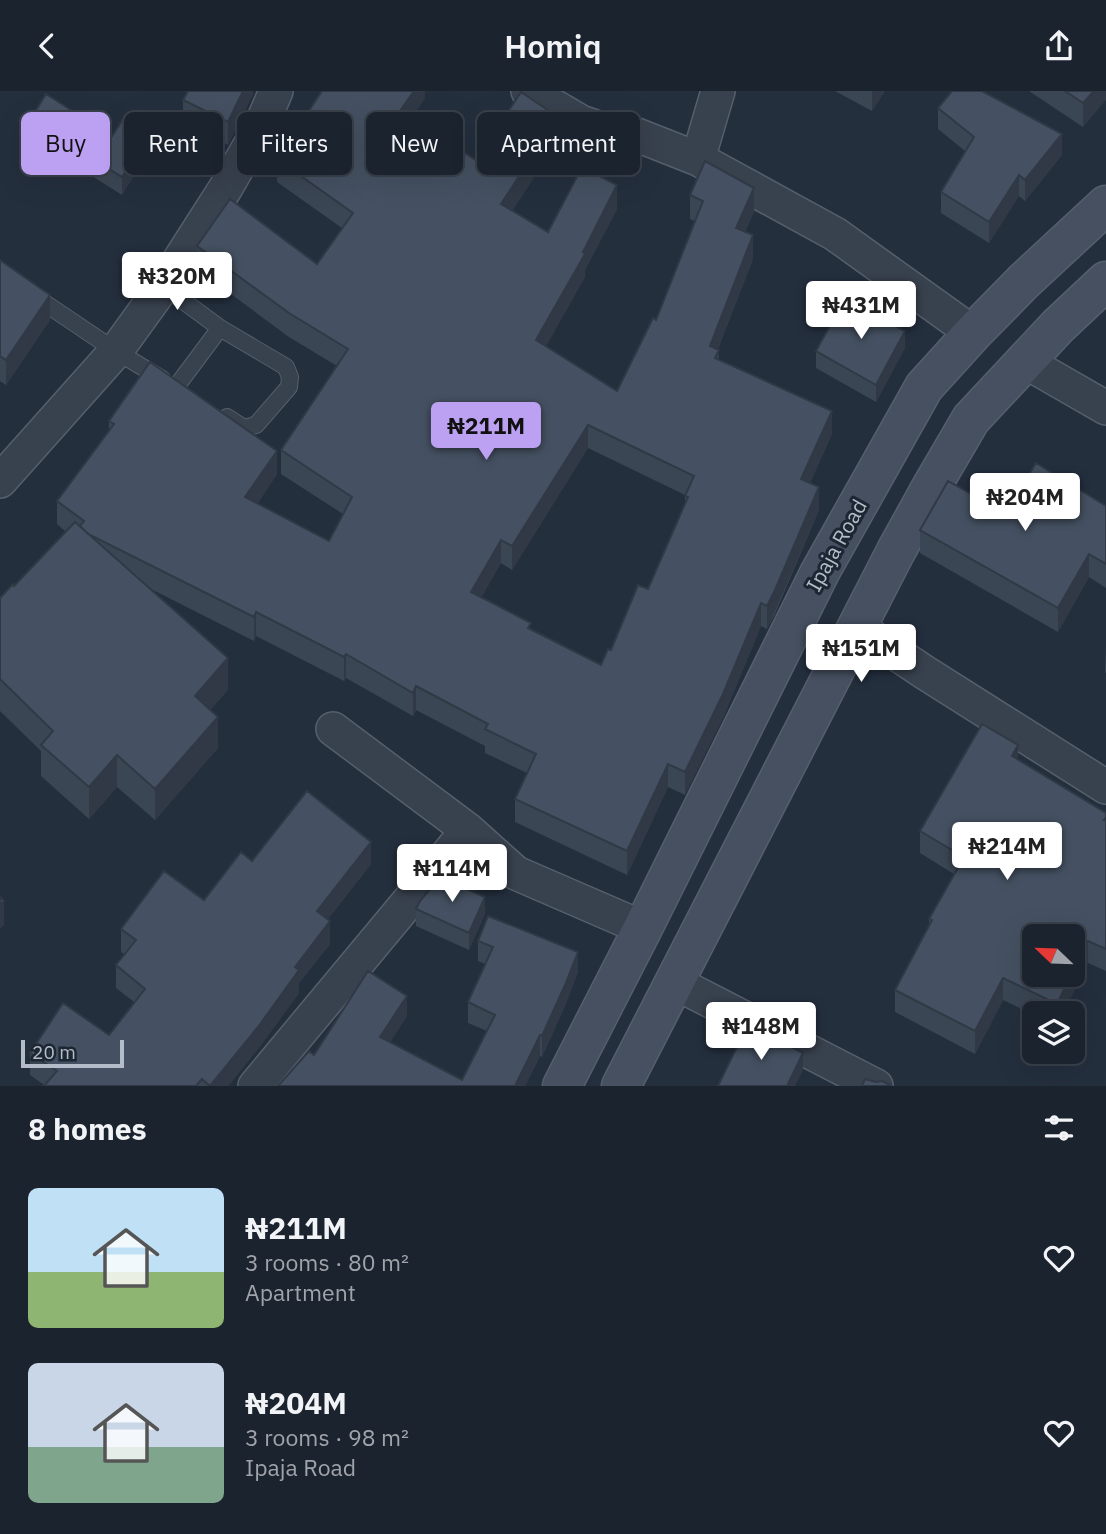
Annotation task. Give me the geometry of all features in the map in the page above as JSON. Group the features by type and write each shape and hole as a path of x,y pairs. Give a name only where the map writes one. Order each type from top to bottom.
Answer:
{"main road":[{"name":"Ipaja Road","path":"562,1086 820,572 923,387 1023,282 1106,205"},
{"path":"621,1086 857,627 971,419 1058,326 1106,281"}],"street":[{"path":"0,481 116,351 163,286 225,189 260,128 276,91"},
{"path":"528,91 581,122 611,132 637,135 698,159 835,234 973,333"},
{"path":"698,159 718,91"},
{"path":"1026,362 1106,408"},
{"path":"857,627 1106,787"},
{"path":"333,729 468,830 516,873 643,928"},
{"path":"255,1086 468,830"},
{"path":"674,982 876,1086"}],"lane":[{"path":"0,273 116,351 182,391 220,328"},
{"path":"163,286 220,328 286,367 290,377 289,387 256,425 244,428 210,407"}],"building":[{"path":"188,91 243,91 228,122 223,120 223,112 208,112 183,100"},
{"path":"322,91 414,91 402,112 366,112 366,175 463,175 463,152 477,158 477,175 520,175 501,204 548,232 578,175 598,175 617,185 583,252 585,254 536,340 617,391 653,318 656,320 703,201 690,195 705,161 754,188 736,228 753,235 710,346 719,350 715,358 832,411 801,479 819,487 775,590 767,606 761,603 723,694 685,772 668,764 627,851 515,799 536,754 485,729 488,724 416,686 413,693 346,654 344,657 256,612 254,617 88,534 80,526 84,521 57,501 114,424 109,421 150,362 277,451 245,497 329,541 352,497 281,450 348,349 289,313 197,246 230,199 317,264 353,213 300,175 352,175 352,112 308,112","holes":["588,425 694,476 685,496 688,497 648,589 638,585 611,650 608,649 601,665 528,628 531,623 471,592 501,540 512,546"]},
{"path":"952,91 982,91 1062,134 1025,180 1019,175 989,222 941,192 974,137 938,108"},
{"path":"1065,91 1094,91 1083,103"},
{"path":"521,92 551,112 508,112"},
{"path":"46,94 74,112 35,112"},
{"path":"123,119 124,174 122,177 110,170 110,135 112,136"},
{"path":"0,260 50,295 6,360 0,356"},
{"path":"845,298 905,331 876,385 816,351"},
{"path":"1036,463 1106,506 1106,564 1089,554 1058,608 920,530 948,481 1005,513"},
{"path":"75,522 228,658 195,696 218,717 155,789 117,755 89,787 41,745 53,731 0,679 0,598"},
{"path":"982,724 1018,745 1012,756 1106,813 1106,949 1088,941 1085,947 1085,924 1022,924 1022,987 1065,987 1058,1001 1051,1001 1003,978 975,1031 895,990 932,920 929,919 964,857 920,831"},
{"path":"307,791 371,842 317,911 330,921 295,967 299,970 258,1027 210,1086 202,1079 196,1086 44,1086 57,1071 30,1053 63,1003 109,1035 145,989 116,965 136,940 121,929 164,871 204,900 241,852 252,861"},
{"path":"440,877 485,897 469,933 416,909"},
{"path":"488,916 578,952 542,1036 540,1035 515,1086 278,1086 309,1051 314,1055 368,971 407,996 380,1037 462,1080 495,1015 468,1002 493,947 478,941"},
{"path":"748,1024 803,1053 787,1086 718,1086"},
{"path":"865,1079 882,1081 892,1086 862,1086"}]}
